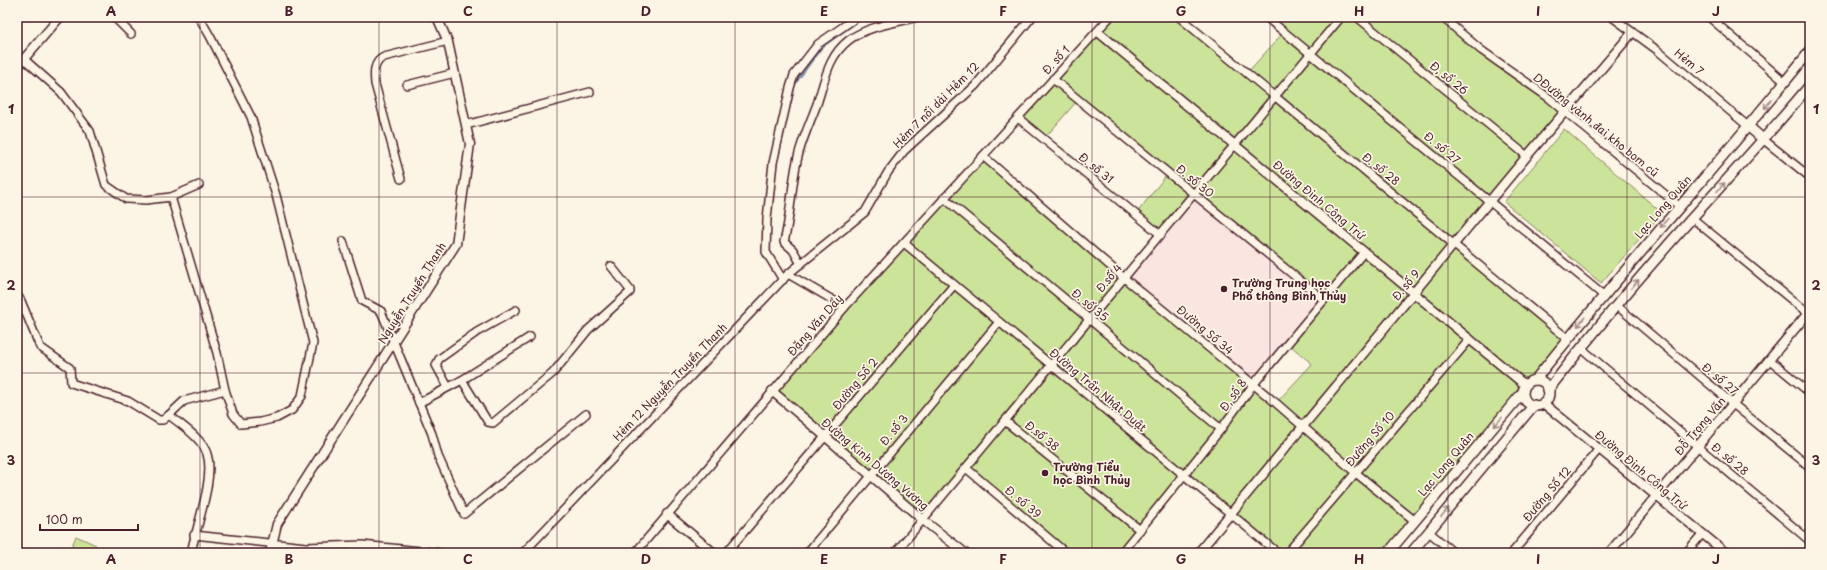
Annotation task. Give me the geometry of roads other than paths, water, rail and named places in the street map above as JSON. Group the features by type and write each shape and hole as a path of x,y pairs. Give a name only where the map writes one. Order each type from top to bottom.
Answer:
{"main road":[{"name":"Lạc Long Quân","path":"1535,380 1603,295 1749,127 1810,52"},
{"path":"1548,390 1616,305 1692,218 1807,95 1810,85"},
{"path":"1749,127 1764,140"},
{"path":"1679,206 1692,218"},
{"path":"1603,295 1616,305"},
{"path":"1568,339 1581,348"},
{"path":"1411,553 1534,405 1544,403 1548,397 1548,390 1543,383 1535,380 1524,388 1523,396 1525,400 1534,405"},
{"name":"Lạc Long Quân","path":"1388,553 1524,388"},
{"path":"1415,521 1429,532"}],"street":[{"path":"17,67 60,17"},
{"path":"114,17 131,34"},
{"path":"171,197 217,353 225,390 233,414 241,424 260,422 287,414 302,396 314,343 276,195 251,117 199,17"},
{"name":"Nguyễn Truyền Thanh","path":"270,553 277,524 456,244 470,144 448,41 437,17"},
{"path":"783,280 766,252 767,219 773,162 790,88 794,75 818,44 857,17"},
{"path":"801,264 793,250 784,242 788,226 791,194 797,159 803,138 817,103 831,59 849,40 870,29 918,17"},
{"name":"Hẻm 7 nối dài Hẻm 12","path":"788,274 865,212 888,172 904,151 975,86 1032,17"},
{"name":"Đ. số 1","path":"1018,118 1098,32 1110,17"},
{"name":"Đ. số 28","path":"1179,17 1568,339"},
{"name":"Đ. số 27","path":"1266,17 1603,295"},
{"name":"Đ.số 4","path":"895,553 1341,17"},
{"name":"Đ, số 26","path":"1357,17 1527,156"},
{"name":"DĐường vành đai kho bom cũ","path":"1442,17 1478,48 1549,98 1565,113 1679,206"},
{"name":"Hẻm 7","path":"1612,17 1632,34 1657,50 1749,127"},
{"path":"1709,17 1785,82"},
{"name":"Đường Đinh Công Trứ","path":"1098,32 1414,293 1524,388"},
{"name":"Đ. số 9","path":"1198,553 1232,515 1302,427 1527,156 1632,34"},
{"path":"401,179 375,84 374,72 377,62 384,57 448,41"},
{"path":"24,59 61,92 90,131 106,185 126,198 146,200 171,197 199,186"},
{"path":"407,85 455,73"},
{"name":"Đ. số 30","path":"1053,79 1324,300"},
{"path":"466,125 590,92"},
{"name":"Đặng Văn Dầy","path":"635,553 845,307 1018,118"},
{"name":"Đ. số 31","path":"1018,118 1161,235"},
{"path":"1764,140 1810,177"},
{"name":"Đường Số 34","path":"983,156 1124,278 1415,521"},
{"name":"Đ. số 35","path":"944,198 1221,429"},
{"path":"1692,218 1809,314"},
{"path":"342,241 362,301 381,311 432,434 438,456 464,514 586,414"},
{"name":"Đường Trần Nhật Duật","path":"904,243 1278,553"},
{"name":"Đ, số 8","path":"1121,553 1221,429 1254,385 1364,252"},
{"path":"462,380 488,422 493,423 553,373 588,330 630,292 611,266"},
{"path":"788,274 845,307"},
{"name":"Hẻm 12 Nguyễn Truyền Thanh","path":"523,553 788,274"},
{"name":"Đường Số 2","path":"726,553 954,285"},
{"path":"17,295 21,301 38,343 47,353 70,368 71,383 128,401 158,420 164,420 184,401 225,390"},
{"name":"Đ. số 27","path":"1616,305 1810,467"},
{"path":"448,387 436,365 439,359 477,332 516,310"},
{"name":"Đỗ Trọng Văn","path":"1608,553 1809,314"},
{"name":"Đ. số 3","path":"807,553 999,322"},
{"path":"419,403 462,380 530,337"},
{"name":"Đường Số 10","path":"1287,553 1470,340"},
{"name":"Đ. số 28","path":"1581,348 1810,540"},
{"path":"1770,360 1810,393"},
{"name":"Đường Kinh Dương Vương","path":"772,391 923,520 965,553"},
{"name":"Đường Đinh Công Trứ","path":"1544,403 1726,553"},
{"path":"169,415 188,430 207,453 209,471 190,553"},
{"name":"Đ.số 38","path":"1005,421 1140,530"},
{"name":"Đường Số 12","path":"1512,553 1599,449"},
{"name":"Đ. số 39","path":"966,468 1066,553"},
{"path":"667,514 714,553"},
{"path":"1429,532 1454,553"},
{"path":"1686,553 1702,534"},
{"path":"194,535 272,543 306,550 362,545 440,553"}],"waterway":[{"path":"780,148 795,84 822,47 864,17"}],"place":[{"name":"Trường Trung học Phổ thông Bình Thủy","path":"1224,289"},
{"name":"Trường Tiểu học Bình Thủy","path":"1045,473"}]}
